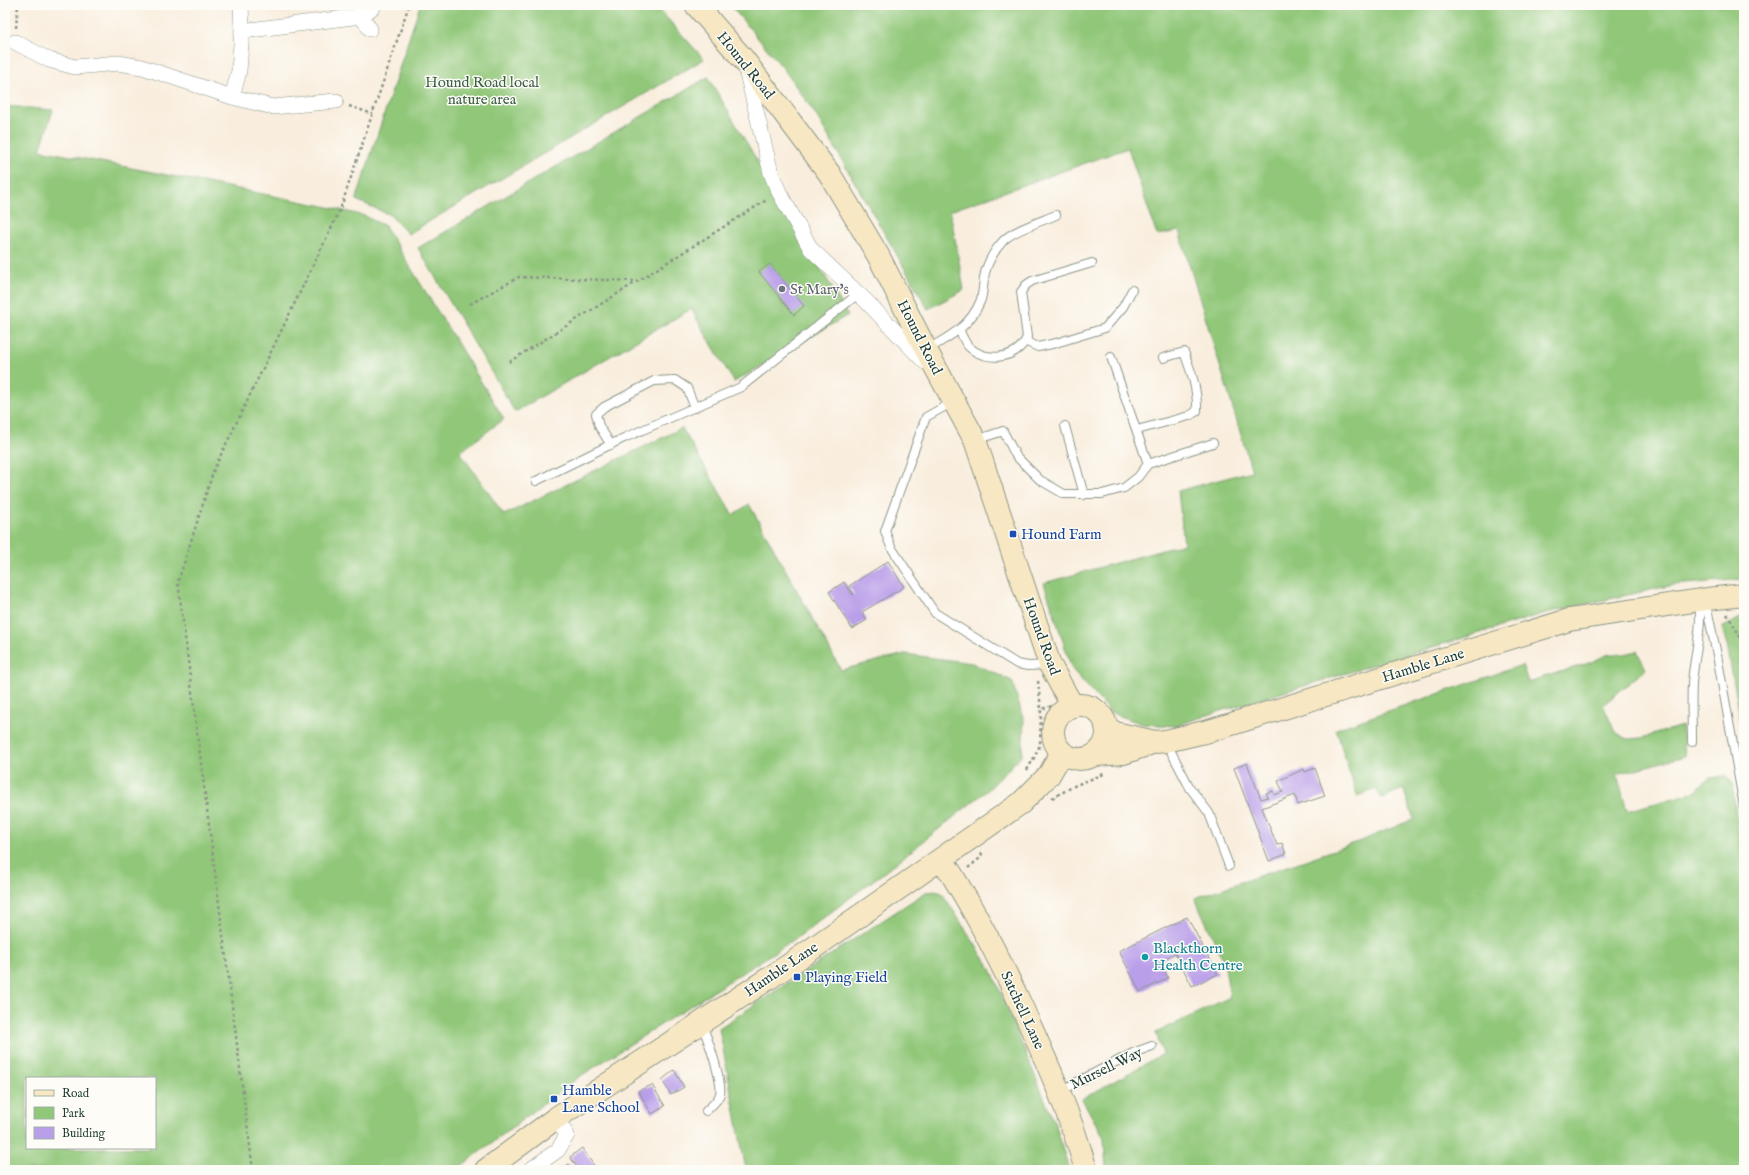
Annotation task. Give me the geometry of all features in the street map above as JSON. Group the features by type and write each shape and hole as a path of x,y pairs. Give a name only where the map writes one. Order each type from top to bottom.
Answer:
{"main road":[{"name":"Hound Road","path":"696,5 744,60 829,173 879,257 926,350 975,440 1050,665 1068,698 1081,703"},
{"name":"Hamble Lane","path":"1107,720 1115,733 1160,741 1209,731 1569,620 1744,595"},
{"path":"1050,665 1048,683 1054,726"},
{"path":"1095,755 1102,749 1106,740 1107,720 1096,710 1081,703 1064,710 1057,717 1053,735 1056,744 1062,752 1072,758 1082,759 1095,755 1124,753 1160,741"},
{"name":"Hamble Lane","path":"486,1170 556,1118 701,1024 1021,803 1049,775 1062,752"},
{"name":"Satchell Lane","path":"942,859 999,959 1059,1091 1076,1136 1086,1170"}],"street":[{"path":"232,97 240,71 242,31 241,5"},
{"path":"242,31 361,16 373,7"},
{"path":"361,16 370,29"},
{"path":"15,42 49,60 75,66 118,63 142,67 232,97 273,107 336,101"},
{"path":"744,60 771,173 779,192 811,249 915,350 951,396"},
{"path":"530,1170 558,1150 567,1135 556,1118"}],"lane":[{"path":"926,350 960,331 974,313 981,301 984,276 991,258 1004,240 1023,229 1056,215"},
{"path":"960,331 969,347 980,353 991,357 1006,356 1018,349 1027,337 1021,292 1026,285 1032,281 1092,263"},
{"path":"1025,341 1038,347 1105,328 1122,307 1132,290"},
{"path":"536,481 624,438 695,408 741,386 858,294"},
{"path":"1137,430 1189,416 1197,411 1198,399 1184,352 1163,358"},
{"path":"1111,358 1148,464"},
{"path":"611,445 599,426 596,414 654,380 675,380 687,388 695,408"},
{"path":"951,396 926,417 885,530 891,547 935,613 1017,664 1028,666 1050,665"},
{"path":"1065,426 1084,495"},
{"path":"975,440 1002,431 1016,456 1040,480 1064,494 1084,495 1102,494 1124,488 1138,478 1148,464 1213,443"},
{"path":"1692,742 1692,683 1700,611 1703,600"},
{"path":"1703,600 1707,609 1717,655 1744,806"},
{"path":"1160,741 1190,788 1209,813 1229,866"},
{"path":"701,1024 713,1058 720,1089 720,1094 717,1100 706,1111"},
{"name":"Mursell Way","path":"1059,1091 1133,1053 1152,1046"}],"path":[{"path":"15,42 18,5"},
{"path":"253,1170 178,582 214,469 340,210 410,5"},
{"path":"336,101 373,114"},
{"path":"509,362 779,192"},
{"path":"470,304 519,277 637,281"},
{"path":"1726,613 1744,643"},
{"path":"1081,703 1107,720"}],"green space":[{"name":"Hound Road local nature area","path":"420,5 655,5 704,59 408,234 390,215 356,200"},
{"path":"730,5 1744,5 1744,579 1673,585 1546,613 1175,726 1142,724 1110,712 1072,669 1044,583 1184,544 1178,491 1252,471 1179,231 1157,235 1128,148 950,211 964,290 928,309 816,115 783,68"},
{"path":"708,77 848,315 734,382 691,309 515,412 418,248"},
{"path":"5,106 53,110 40,150 324,206 365,216 385,226 504,419 460,452 504,515 682,428 733,515 749,504 841,670 905,654 972,663 1012,681 1024,721 1022,755 989,789 891,867 798,937 576,1079 456,1170 5,1170"},
{"path":"1744,615 1744,739 1727,645 1722,628"},
{"path":"1637,651 1646,669 1603,705 1615,732 1628,739 1641,738 1682,726 1685,756 1617,774 1627,811 1695,792 1710,777 1726,776 1732,783 1744,874 1744,1170 1106,1170 1104,1138 1082,1099 1163,1054 1156,1033 1230,997 1224,962 1195,898 1363,840 1414,819 1403,789 1382,798 1376,789 1357,796 1336,729 1522,665 1528,682 1589,663 1609,654 1625,654"},
{"path":"936,891 942,893 991,969 1057,1129 1069,1170 746,1170 719,1028 926,892"}],"building":[{"name":"St Mary's","path":"770,264 804,306 794,315 759,272"},
{"path":"888,561 904,587 862,612 867,620 852,629 829,592 844,582 853,595 854,594 849,586"},
{"path":"1247,763 1261,799 1268,797 1266,793 1273,791 1274,795 1283,792 1278,781 1304,769 1305,772 1315,768 1325,796 1298,805 1295,795 1262,808 1277,845 1282,843 1286,854 1269,861 1234,768"},
{"name":"Blackthorn Health Centre","path":"1187,917 1218,974 1192,986 1175,953 1160,961 1168,978 1140,992 1119,951"},
{"path":"674,1070 684,1087 671,1095 662,1080"},
{"path":"652,1085 665,1106 652,1114 638,1091"},
{"path":"582,1148 597,1170 579,1170 570,1157"},
{"path":"569,1164 573,1170 560,1170"}],"place":[{"name":"St Mary's","path":"782,289"},
{"name":"Hound Farm","path":"1013,534"},
{"name":"Blackthorn Health Centre","path":"1145,957"},
{"name":"Playing Field","path":"797,977"},
{"name":"Hamble Lane School","path":"554,1099"}]}
